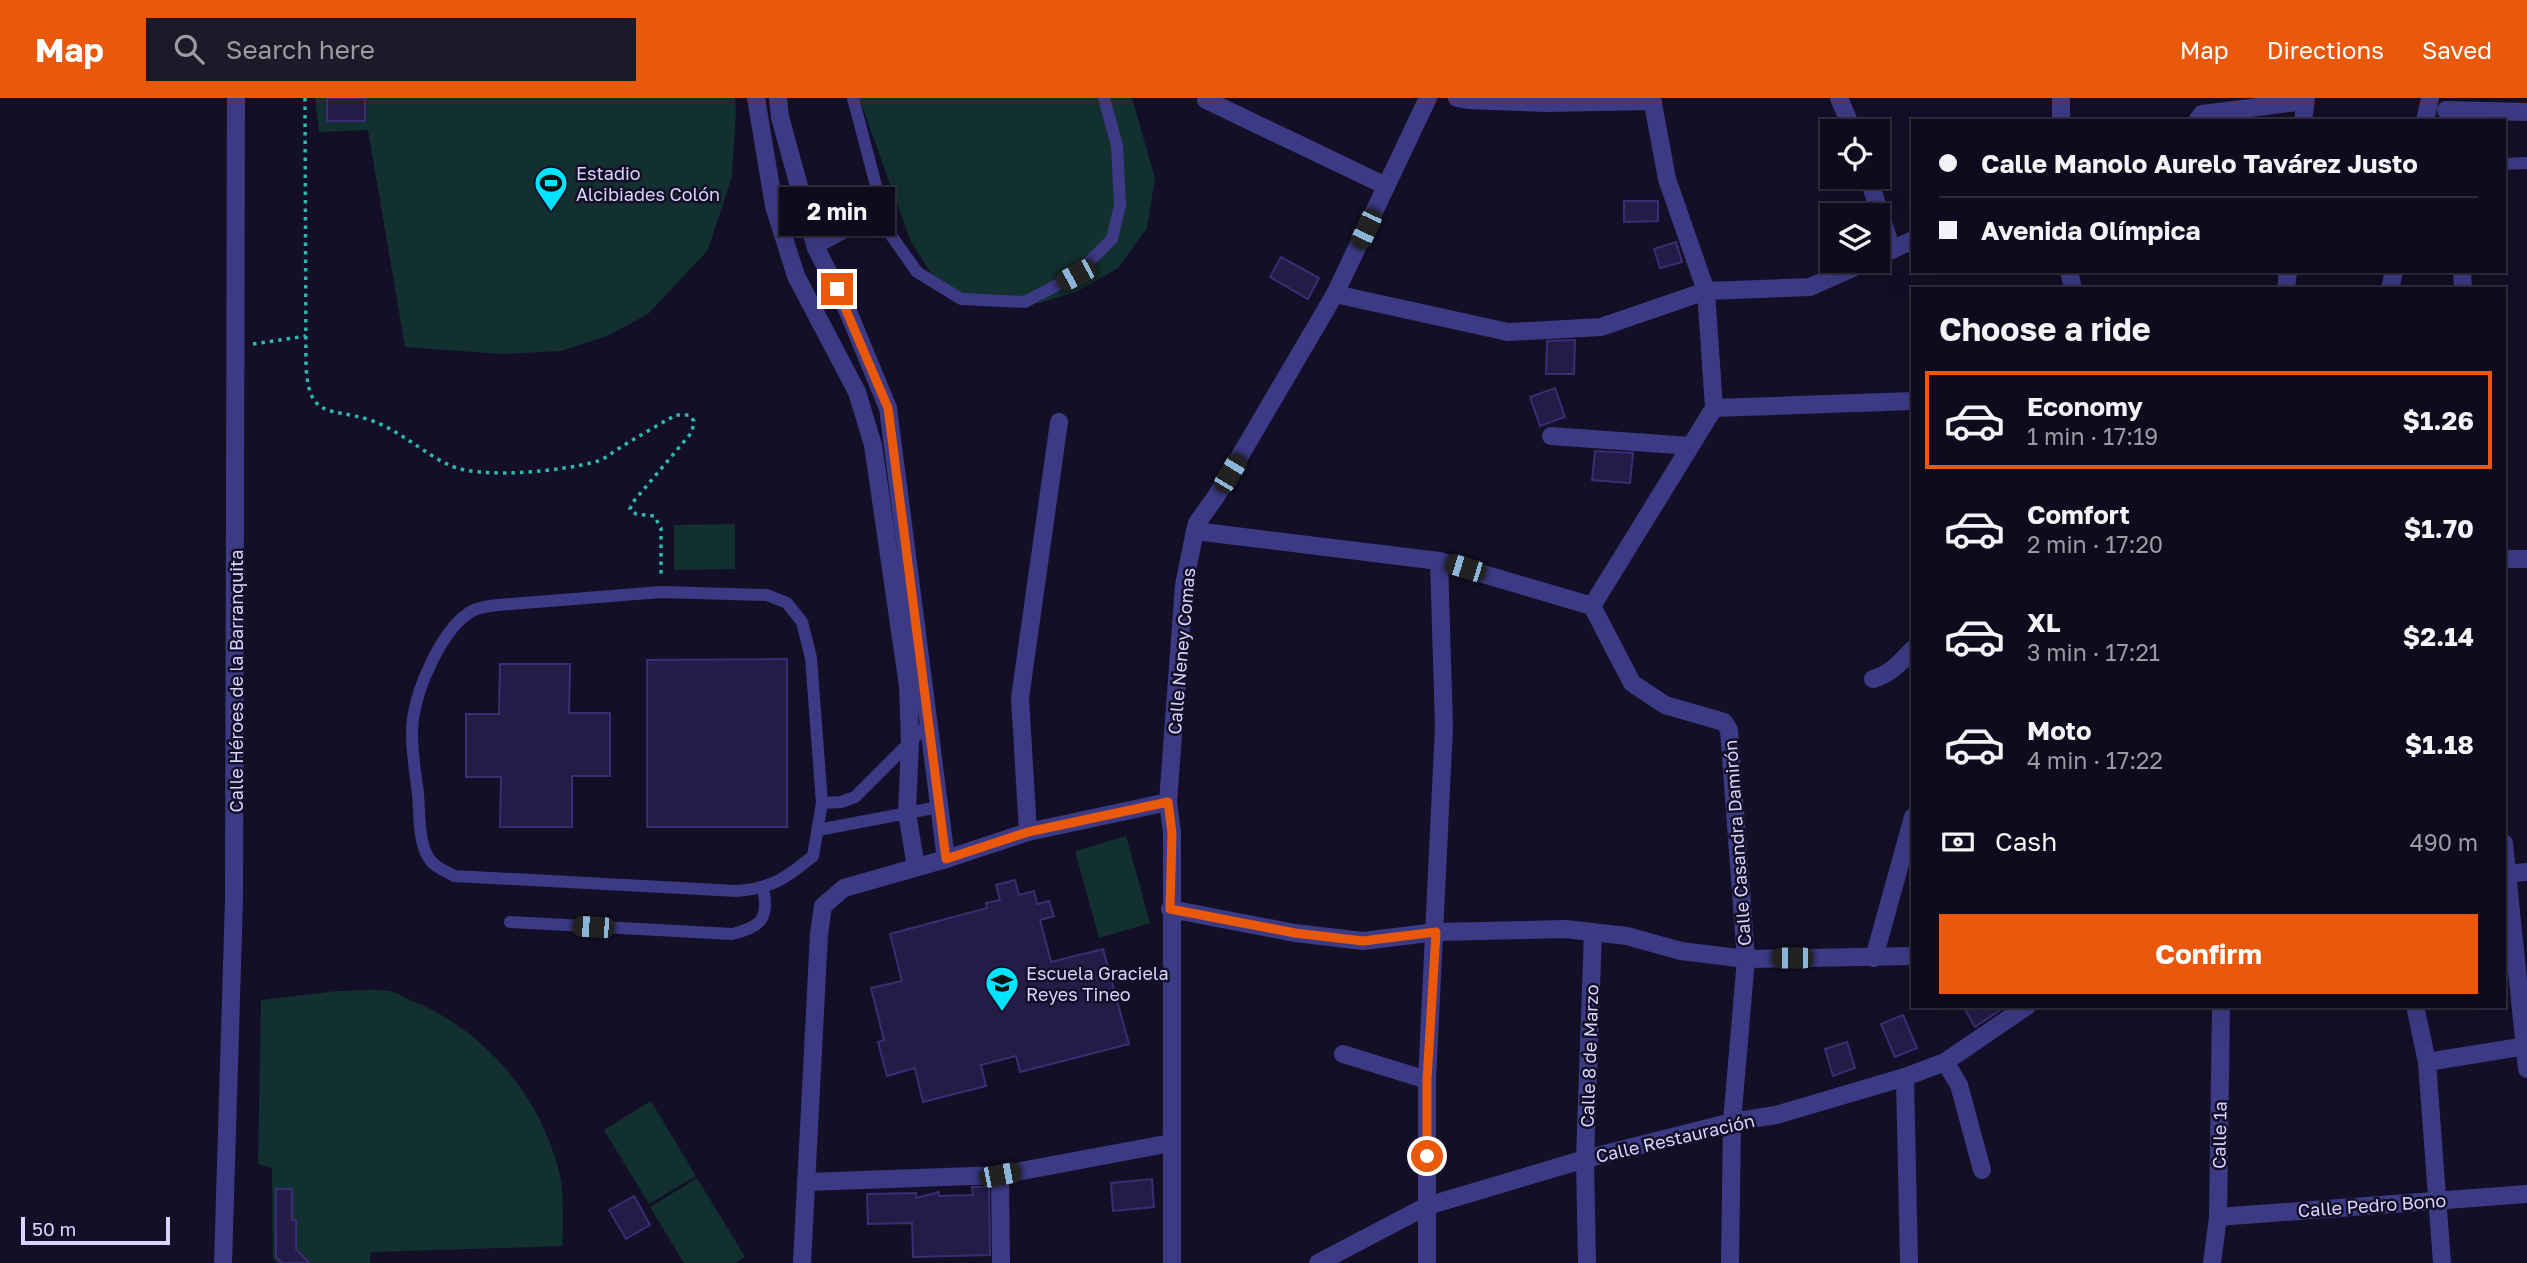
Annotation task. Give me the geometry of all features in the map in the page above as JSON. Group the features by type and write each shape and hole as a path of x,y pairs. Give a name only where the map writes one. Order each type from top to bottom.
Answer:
{"street":[{"name":"Calle Héroes de la Barranquita","path":"223,1263 234,899 236,98"},
{"path":"756,98 774,206 796,276 857,392 873,445 908,686 910,742 906,813 916,867"},
{"path":"778,98 780,117 816,248 847,309 888,408 946,859"},
{"name":"Calle Neney Comas","path":"1172,1263 1172,833 1168,802 1184,586 1195,531 1197,523 1217,495 1335,294 1428,98"},
{"path":"1195,531 1440,561 1592,607 1714,408 1706,291 1667,179 1652,99 1546,103 1457,98"},
{"path":"1839,98 1848,119"},
{"path":"2062,98 2062,119"},
{"path":"2426,119 2430,98"},
{"path":"2198,119 2202,114 2305,99 2303,119"},
{"path":"1206,100 1386,186"},
{"path":"2446,110 2527,112"},
{"path":"1890,251 1911,241"},
{"path":"1335,294 1508,332 1601,327 1706,291 1810,287 1841,273"},
{"path":"1714,408 1911,401"},
{"path":"1028,832 1020,698 1059,422"},
{"path":"1551,436 1690,446"},
{"path":"2506,559 2527,559"},
{"path":"1427,1263 1427,1080 1444,727 1440,561"},
{"name":"Calle Casandra Damirón","path":"1592,607 1632,683 1665,705 1717,718 1724,722 1729,730 1746,959 1732,1122 1730,1263"},
{"path":"1873,679 1883,676 1898,665 1911,651"},
{"path":"802,1263 819,934 824,906 844,888 1028,832 1168,802"},
{"path":"1874,958 1911,824"},
{"path":"2506,873 2527,872"},
{"path":"2506,881 2527,1069"},
{"path":"1170,909 1295,933 1363,941 1436,932 1565,929 1626,936 1681,951 1746,959 1911,956"},
{"name":"Calle 8 de Marzo","path":"1587,1263 1585,1159 1593,932"},
{"name":"Calle Restauración","path":"1318,1263 1427,1206 1585,1159 1732,1122 1776,1115 1905,1077 1945,1062 2024,1008"},
{"name":"Calle 1ª","path":"2212,1263 2218,1217 2221,1008"},
{"path":"2415,1008 2427,1062 2442,1263"},
{"path":"2427,1062 2526,1046"},
{"path":"1343,1054 1427,1080"},
{"path":"1945,1062 1959,1085 1982,1170"},
{"path":"1905,1077 1909,1263"},
{"path":"806,1182 1000,1175 1171,1143"},
{"path":"1000,1175 1001,1263"},
{"name":"Calle Pedro Bono","path":"2218,1217 2527,1194"}],"lane":[{"path":"853,98 881,212 888,230 917,272 961,299 1025,302 1076,275 1112,240 1120,205 1117,146 1104,98"},
{"path":"2506,164 2527,163"},
{"path":"816,248 881,212"},
{"path":"661,592 766,596 787,603 802,622 810,658 822,803 813,856 788,876 763,889 737,891 454,876 435,865 426,854 413,754 413,720 419,691 443,641 473,610 498,604 661,592"},
{"path":"822,803 841,802 855,797 929,723"},
{"path":"818,830 939,807"},
{"path":"510,922 732,934 747,931 759,924 766,912 763,889"}],"path":[{"path":"305,98 307,388 316,402 335,414 369,420 401,435 452,466 485,473 545,470 600,461 676,415 689,415 694,421 692,432 630,509 636,514 654,516 661,524 661,592"},
{"path":"236,347 306,336"}],"green space":[{"name":"Estadio Alcibiades Colón","path":"315,98 735,98 732,176 708,250 648,314 607,336 561,351 503,354 405,347 368,130 319,132"},
{"path":"859,98 1132,98 1155,178 1147,228 1118,268 1078,291 1040,303 953,294 930,272 911,242"},
{"path":"735,524 735,569 674,570 674,525"},
{"path":"1126,836 1150,923 1099,938 1075,851"},
{"path":"377,990 400,995 441,1015 465,1031 487,1049 506,1070 524,1092 550,1143 562,1189 563,1246 371,1252 370,1263 277,1263 273,1258 272,1168 258,1164 261,1000 337,991"},
{"path":"651,1101 696,1176 649,1204 604,1130"},
{"path":"697,1178 745,1257 735,1263 684,1263 650,1207"}],"building":[{"path":"327,98 365,98 365,121 327,121"},
{"path":"1624,201 1658,201 1658,221 1624,222"},
{"path":"1676,242 1682,262 1660,268 1654,249"},
{"path":"1281,257 1319,278 1308,299 1270,277"},
{"path":"1575,340 1574,374 1546,374 1547,341"},
{"path":"1555,388 1565,417 1540,426 1530,397"},
{"path":"1595,451 1633,453 1630,483 1592,480"},
{"path":"787,659 787,827 647,827 647,660"},
{"path":"500,664 570,664 569,713 610,713 610,776 572,776 572,827 500,827 501,777 466,777 466,714 499,714"},
{"path":"1015,880 1019,895 1034,891 1037,904 1049,901 1054,916 1040,920 1051,962 1103,949 1129,1044 1020,1072 1016,1056 981,1065 986,1086 923,1102 915,1068 887,1076 878,1042 884,1040 871,988 902,981 890,934 987,908 986,903 1000,900 996,885"},
{"path":"1964,1008 2003,1008 1975,1027"},
{"path":"1903,1015 1917,1048 1895,1057 1881,1024"},
{"path":"1847,1042 1855,1068 1833,1076 1825,1049"},
{"path":"1152,1179 1154,1207 1113,1211 1111,1183"},
{"path":"972,1187 989,1187 990,1255 913,1257 912,1223 868,1224 867,1194 916,1193 916,1198 939,1192 939,1196 973,1195"},
{"path":"276,1189 292,1189 296,1249 309,1263 282,1263 276,1257"},
{"path":"634,1196 650,1225 626,1239 609,1210"}],"place":[{"name":"Estadio Alcibiades Colón","path":"551,213"},
{"name":"Escuela Graciela Reyes Tineo","path":"1002,1013"}],"route":[{"path":"837,289 888,408 946,859 1028,832 1168,802 1172,833 1170,909 1295,933 1363,941 1436,932 1427,1080 1427,1156"}]}
